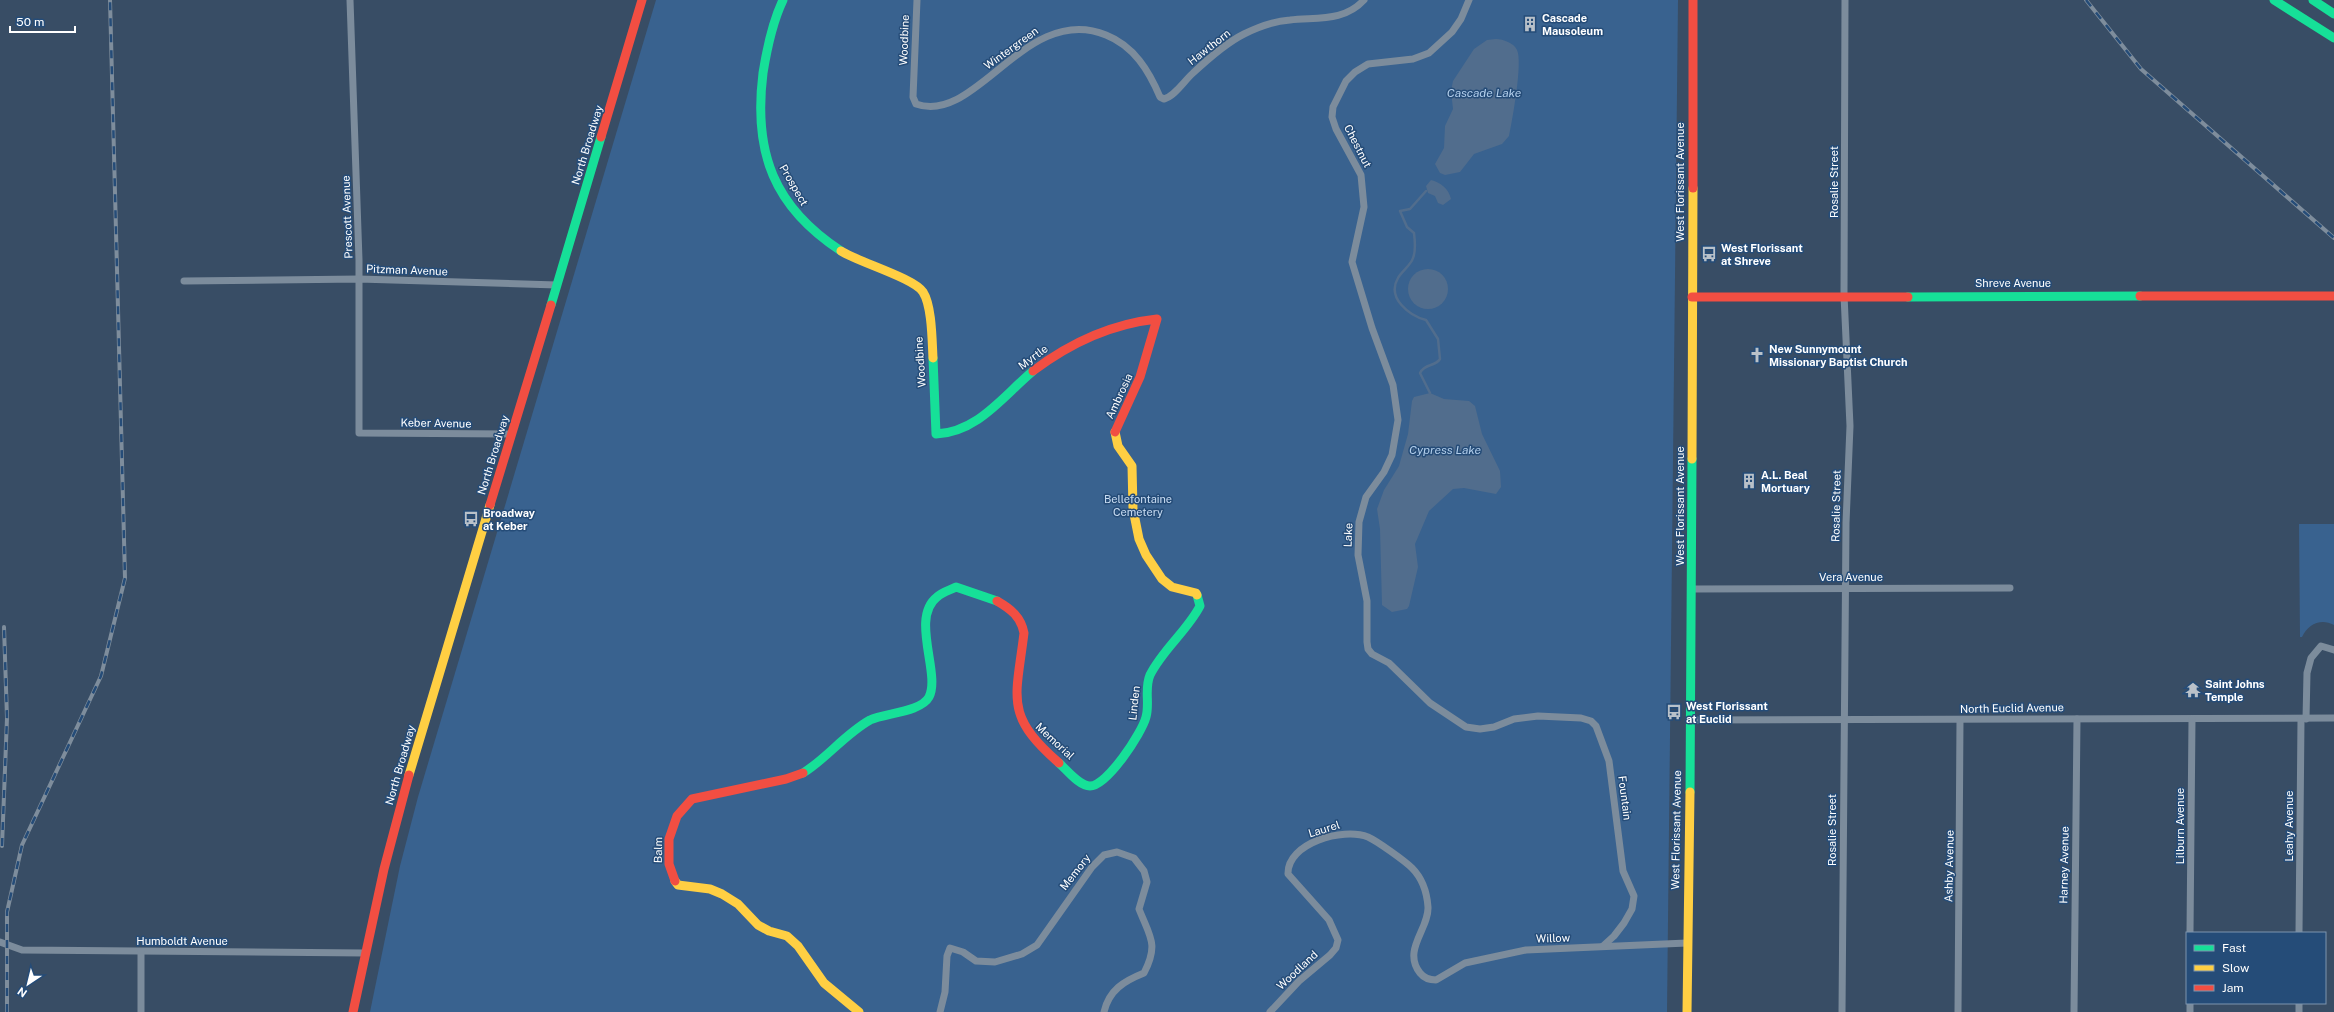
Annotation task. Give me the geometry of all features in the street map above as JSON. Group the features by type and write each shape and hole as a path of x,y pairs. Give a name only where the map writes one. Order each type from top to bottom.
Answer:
{"main road":[{"name":"North Broadway","path":"353,1012 405,789 642,0"},
{"name":"Prospect","path":"783,0 768,47 759,101 760,130 764,153 774,179 801,220 823,240 869,266 912,282 922,290"},
{"name":"West Florissant Avenue","path":"1687,1012 1692,589 1693,0"},
{"path":"2274,0 2334,38"},
{"path":"2313,0 2334,14"},
{"name":"Woodbine","path":"922,290 927,308 932,345 936,434"},
{"name":"Shreve Avenue","path":"1692,297 1844,295 2334,296"},
{"name":"Myrtle","path":"936,434 954,431 976,421 1056,354 1090,336 1120,325 1157,319"},
{"name":"Ambrosia","path":"1157,319 1146,364 1135,393 1115,431 1122,454 1132,466 1133,509 1139,539 1146,556 1162,579 1172,587 1196,593"},
{"name":"Memorial","path":"924,702 929,697 932,683 926,649 926,624 932,604 936,597 956,587 987,595 1013,611 1024,626 1016,690 1018,714 1032,739 1082,783 1090,786"},
{"name":"Linden","path":"1090,786 1098,784 1115,766 1142,729 1146,716 1146,686 1150,676 1195,616 1200,606 1196,593"},
{"name":"Balm","path":"859,1012 824,983 798,946 787,936 769,931 758,925 738,904 722,894 710,889 678,885 671,877 669,836 683,805 692,799 786,779 804,772 835,745 871,720 910,710 924,702"}],"street":[{"name":"Prescott Avenue","path":"350,0 360,280 359,433"},
{"name":"Woodbine","path":"916,104 913,97 917,0"},
{"name":"Hawthorn","path":"1164,99 1170,98 1207,60 1243,34 1289,20 1338,17 1349,13 1364,0"},
{"name":"Chestnut","path":"1352,262 1362,224 1364,191 1357,165 1336,130 1332,117 1333,107 1338,94 1346,81 1355,72 1368,64 1413,59 1429,53 1452,32 1461,19 1469,0"},
{"name":"Rosalie Street","path":"1842,1012 1844,720 1847,588 1846,523 1850,426 1844,295 1845,0"},
{"name":"Wintergreen","path":"916,104 924,107 935,107 955,100 983,82 1040,38 1058,31 1076,28 1096,31 1114,38 1131,51 1153,80 1160,98 1164,99"},
{"name":"Lake","path":"1352,262 1372,328 1393,385 1398,420 1392,456 1384,472 1366,497 1359,522 1358,555 1367,601 1368,649 1372,654 1388,663 1430,703 1466,727 1480,729 1494,727 1514,719"},
{"name":"Pitzman Avenue","path":"184,282 360,280 557,285"},
{"name":"Keber Avenue","path":"359,433 512,434"},
{"name":"Vera Avenue","path":"1692,589 2010,588"},
{"path":"2303,719 2307,673 2311,658 2321,646 2334,650"},
{"name":"Fountain","path":"1514,719 1538,716 1581,718 1591,721 1601,735 1609,761 1615,793 1620,857 1623,871 1634,896 1632,909 1624,923 1614,936 1603,946"},
{"name":"North Euclid Avenue","path":"1690,720 2334,718"},
{"name":"Harney Avenue","path":"2074,1012 2077,719"},
{"name":"Lilburn Avenue","path":"2190,932 2192,719"},
{"name":"Leahy Avenue","path":"2300,932 2303,719"},
{"name":"Ashby Avenue","path":"1958,1012 1960,720"},
{"name":"Laurel","path":"1337,944 1338,940 1329,920 1295,885 1288,874 1288,866 1295,854 1309,845 1327,837 1347,833 1367,836 1381,844 1412,868 1422,883 1428,908 1415,947 1415,962 1417,969 1427,978"},
{"name":"Memory","path":"940,1012 945,992 947,956 950,948 963,952 976,961 994,962 1022,954 1037,945 1076,887 1104,855 1117,852 1134,858 1144,871 1147,882 1139,909 1152,937 1152,953 1144,973 1120,984 1110,994 1104,1012"},
{"name":"Humboldt Avenue","path":"0,942 22,950 366,953"},
{"name":"Willow","path":"1427,978 1436,980 1465,963 1526,950 1687,943"},
{"name":"Woodland","path":"1270,1012 1299,981 1330,955 1337,944"},
{"path":"141,952 141,1012"}],"green space":[{"name":"Bellefontaine Cemetery","path":"656,0 1678,0 1667,1012 370,1012 400,866 418,797"},
{"path":"2299,524 2334,524 2334,625 2320,622 2311,626 2302,637 2300,637"}],"water":[{"name":"Cascade Lake","path":"1496,39 1511,43 1516,48 1519,57 1518,79 1509,136 1502,144 1474,154 1460,172 1445,175 1440,173 1435,164 1444,148 1445,126 1453,109 1451,91 1453,81 1474,49 1487,40"},
{"path":"1431,180 1444,186 1450,195 1451,199 1443,205 1438,203 1435,196 1428,193 1426,186"},
{"path":"1428,269 1439,272 1445,278 1448,289 1445,300 1439,306 1428,309 1417,306 1411,300 1408,289 1411,278 1417,272"},
{"name":"Cypress Lake","path":"1430,393 1444,399 1469,401 1475,406 1482,434 1500,471 1501,487 1496,494 1464,488 1453,489 1429,511 1415,544 1418,567 1409,606 1407,609 1392,612 1382,605 1380,529 1377,509 1384,490 1399,466 1408,434 1412,401 1414,397"}],"waterway":[{"path":"1426,191 1410,209 1400,211 1407,227 1414,233 1415,249 1412,261 1398,278 1395,285 1395,292 1397,299 1407,310 1413,315 1426,320 1438,339 1440,359 1422,370 1420,373 1430,393"}],"railway":[{"path":"7,1012 7,912 22,845 101,676 125,578 110,0"},
{"path":"2086,0 2141,69 2334,238"},
{"path":"2,846 7,718 4,627"}],"traffic: fast":[{"path":"783,0 770,36 763,73 761,102 762,128 766,153 773,176 784,196 799,216 818,234 841,251"},
{"path":"2274,0 2334,38"},
{"path":"2313,0 2334,14"},
{"path":"551,305 601,137"},
{"path":"1908,297 2140,296"},
{"path":"933,358 936,434 951,432 965,427 977,420 1033,371"},
{"path":"1690,792 1692,459"},
{"path":"803,773 820,761 852,732 870,720 919,706 929,697 932,687 932,675 927,646 926,618 929,606 937,597 956,587 997,601"},
{"path":"1059,763 1077,781 1090,786 1097,784 1123,758 1138,735 1146,717 1147,686 1150,675 1161,657 1195,615 1200,606 1197,595"}],"traffic: slow":[{"path":"1692,459 1693,188"},
{"path":"841,251 909,281 923,292 930,314 933,358"},
{"path":"1115,432 1118,446 1132,466 1133,509 1139,539 1146,555 1162,579 1172,587 1196,593 1197,595"},
{"path":"409,775 490,505"},
{"path":"1687,1012 1690,792"},
{"path":"675,881 678,885 710,889 722,894 738,904 758,925 769,931 787,936 798,946 824,983 859,1012"}],"traffic: jam":[{"path":"601,137 642,0"},
{"path":"1693,0 1693,188"},
{"path":"2140,296 2334,296"},
{"path":"1692,297 1908,297"},
{"path":"490,505 551,305"},
{"path":"1033,371 1061,352 1091,336 1123,325 1157,319 1140,377 1115,432"},
{"path":"997,601 1015,614 1023,627 1024,633 1017,690 1018,705 1022,718 1029,732 1059,763"},
{"path":"675,881 669,864 669,839 677,816 692,799 786,779 803,773"},
{"path":"353,1012 384,869 409,775"}],"place":[{"name":"Cascade Mausoleum","path":"1530,24"},
{"name":"West Florissant at Shreve","path":"1709,254"},
{"name":"New Sunnymount Missionary Baptist Church","path":"1757,355"},
{"name":"A.L. Beal Mortuary","path":"1749,481"},
{"name":"Broadway at Keber","path":"471,519"},
{"name":"Saint Johns Temple","path":"2193,690"},
{"name":"West Florissant at Euclid","path":"1674,712"}]}
